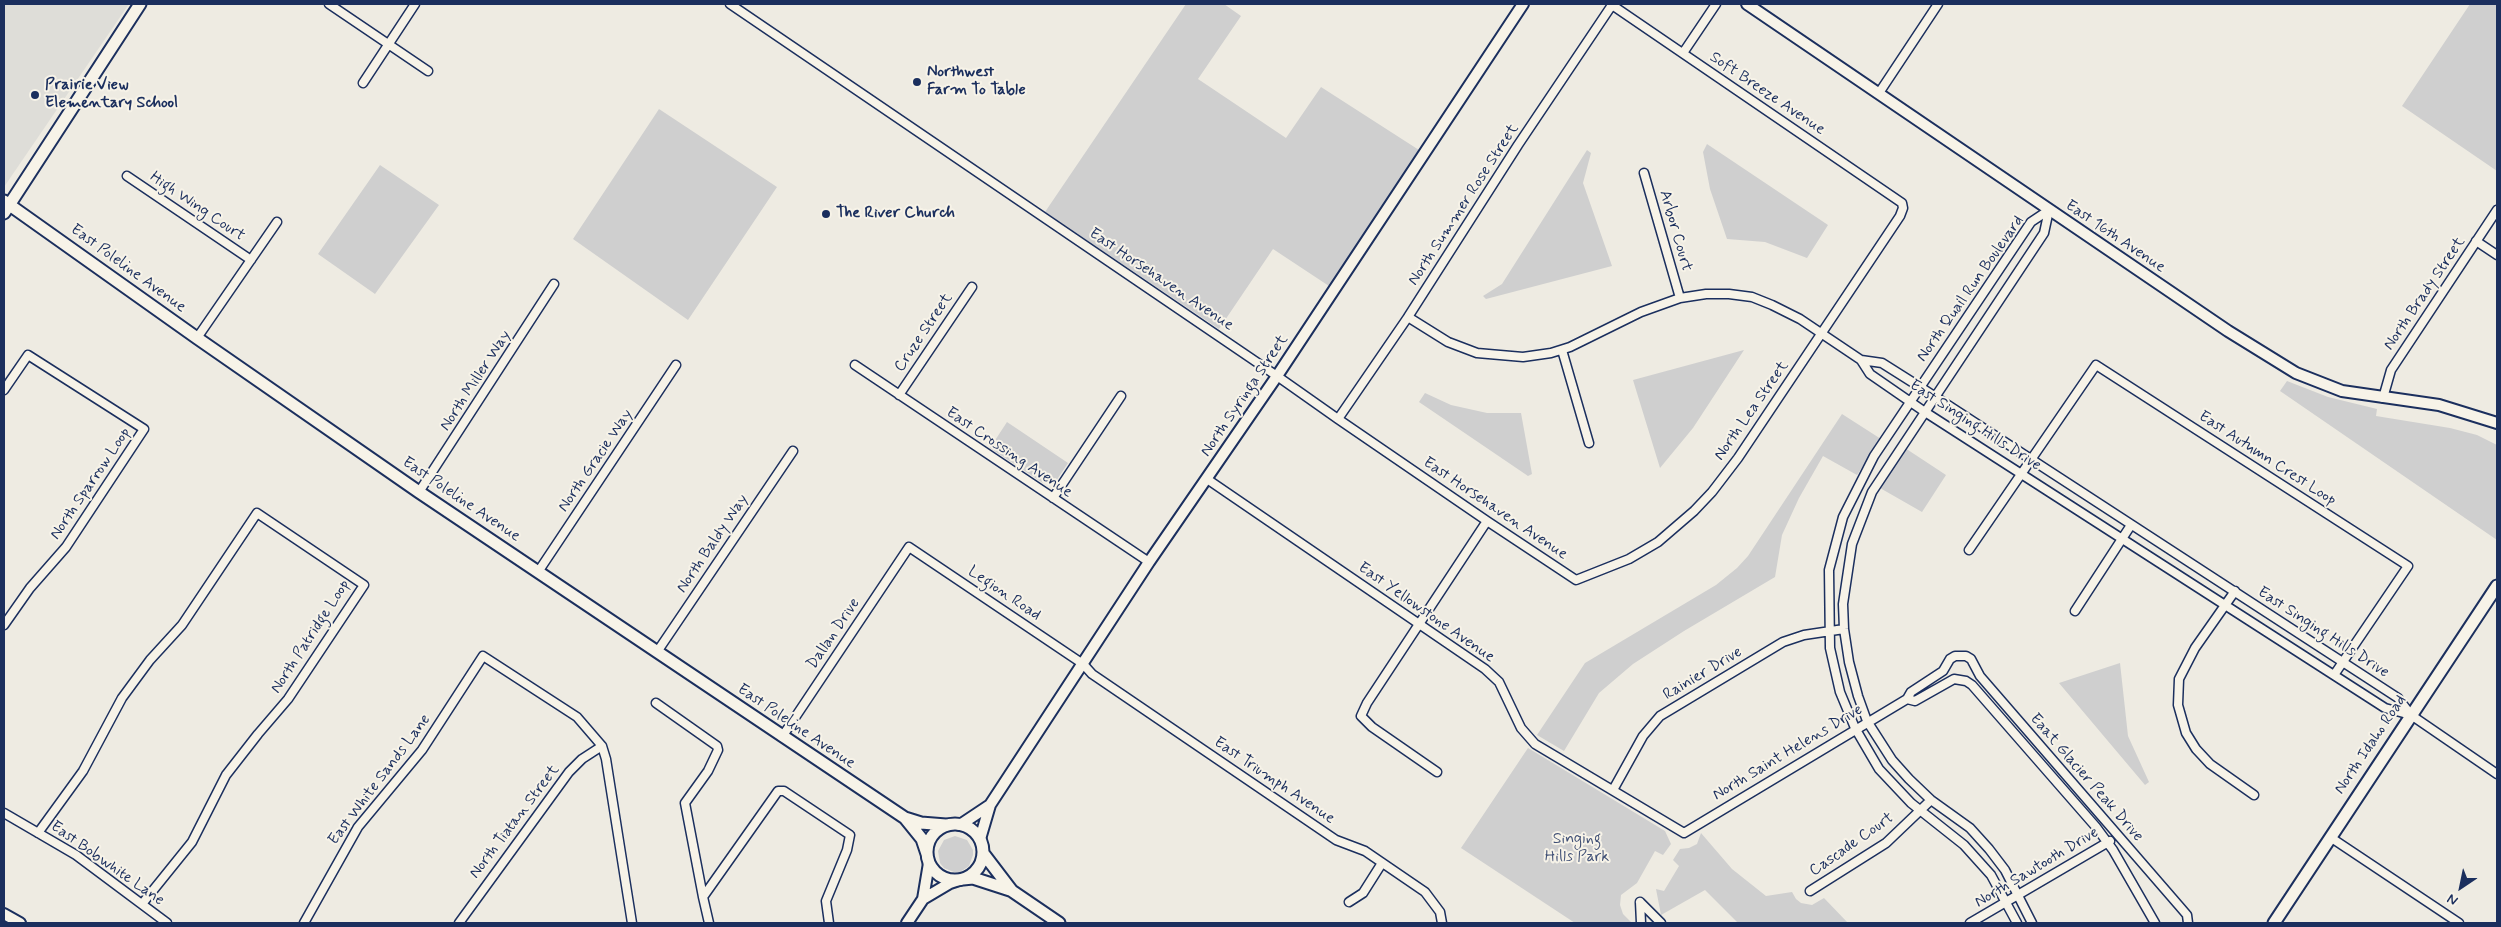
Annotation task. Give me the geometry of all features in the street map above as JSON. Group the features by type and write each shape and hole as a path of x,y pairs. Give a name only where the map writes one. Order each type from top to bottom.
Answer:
{"main road":[{"path":"5,206 140,4"},
{"name":"East Poleline Avenue","path":"5,206 419,492 905,818 922,839 928,859"},
{"name":"North Idaho Road","path":"2274,923 2411,715 2496,592"},
{"name":"East Poleline Avenue","path":"905,818 937,826 955,824"},
{"path":"1012,891 973,878 955,880 940,876 928,859 932,836 937,830 955,824 971,829 980,839 984,853 998,876 1012,891 1059,923"},
{"path":"962,879 975,872 980,866 984,853"}],"street":[{"path":"328,4 428,71"},
{"path":"363,83 415,4"},
{"name":"East Horsehaven Avenue","path":"730,4 740,7 1338,420 1576,580"},
{"name":"North Syringa Street","path":"980,839 990,804 1149,562 1207,479 1523,4"},
{"path":"1682,53 1716,4"},
{"name":"East 16th Avenue","path":"1747,4 2228,331 2296,373 2342,391 2439,405 2497,423"},
{"path":"1879,93 1938,4"},
{"name":"Soft Breeze Avenue","path":"1612,5 1894,196 1902,203 1903,208"},
{"name":"North Summer Rose Street","path":"1338,420 1408,318 1518,145 1612,5"},
{"name":"Arbor Court","path":"1644,173 1680,298"},
{"name":"High Wing Court","path":"127,176 251,260"},
{"name":"North Lea Street","path":"1576,580 1591,576 1629,559 1658,542 1694,511 1738,458 1903,208"},
{"name":"North Quail Run Boulevard","path":"2017,923 1991,875 1964,845 1920,811 1879,768 1855,728 1840,692 1834,668 1829,631 1829,570 1843,518 1874,456 2031,222 2049,210"},
{"name":"North Quail Run Boulevard","path":"2032,923 2019,894 2005,870 1970,828 1931,800 1892,760 1867,721 1858,696 1844,629 1847,569 1860,519 1872,492 2044,233 2049,210"},
{"name":"North Brady Street","path":"2383,398 2391,370 2497,210"},
{"path":"197,338 277,222"},
{"path":"2476,241 2497,255"},
{"name":"North Miller Way","path":"419,492 554,284"},
{"name":"Cruze Street","path":"899,395 972,286"},
{"name":"East Singing Hills Drive","path":"1408,318 1448,342 1477,353 1523,357 1562,350 1588,340 1641,312 1680,298 1706,294 1752,297 1800,319 1822,333 1861,360 1870,374 1926,412 2385,708 2411,715"},
{"path":"1562,350 1589,444"},
{"name":"North Sparrow Loop","path":"4,390 28,355 144,429 66,547 30,588 4,625"},
{"name":"East Singing Hills Drive","path":"1861,360 1882,363 1920,387 2398,698 2411,715"},
{"name":"North Gracie Way","path":"538,572 676,365"},
{"name":"East Crossing Avenue","path":"855,365 1149,562"},
{"name":"East Autumn Crest Loop","path":"2032,460 2096,365 2408,566 2334,675"},
{"path":"1053,498 1121,396"},
{"name":"North Baldy Way","path":"657,652 793,451"},
{"path":"1970,550 2032,460"},
{"name":"East Yellowstone Avenue","path":"1207,479 1485,668 1499,682 1526,736 1684,833"},
{"name":"North Patridge Loop","path":"38,833 83,771 122,698 150,660 182,625 257,513 364,585 288,699 226,775 192,842 142,904"},
{"path":"1437,772 1372,728 1361,716 1367,703 1486,521"},
{"path":"2075,611 2131,525"},
{"name":"Legion Road","path":"909,547 1083,664"},
{"name":"Dallan Drive","path":"782,737 909,547"},
{"path":"2235,591 2195,648 2179,679 2178,705 2186,733 2196,749 2210,764 2254,795"},
{"name":"Rainier Drive","path":"1613,790 1643,736 1660,716 1783,642 1804,635 1844,629"},
{"name":"North Saint Helens Drive","path":"1684,833 1855,728 1907,699 1911,692 1943,671 1950,659 1960,654"},
{"name":"Eaat Glacier Peak Drive","path":"1960,654 1971,659 1980,676 2186,915 2188,923"},
{"name":"East White Sands Lane","path":"304,923 358,827 417,757 484,656 578,717 602,746 606,759 632,923"},
{"name":"East Triumph Avenue","path":"1083,664 1092,674 1336,840 1365,851 1425,892 1440,912 1442,923"},
{"name":"North Saint Helens Drive","path":"1907,699 1915,701 1954,680 1960,680"},
{"name":"Eaat Glacier Peak Drive","path":"1960,680 1972,685 2107,842 2156,923"},
{"path":"656,703 717,746 718,750 708,771 686,803 709,923"},
{"path":"2411,715 2497,774"},
{"name":"North Tiatan Street","path":"460,923 569,772 582,759 602,746"},
{"path":"703,897 778,791 784,791 850,835 847,850 826,902 829,923"},
{"name":"Cascade Court","path":"1810,892 1886,842 1931,800"},
{"name":"North Syringa Street","path":"955,824 990,804"},
{"name":"East Bobwhite Lane","path":"4,813 76,855 167,923"},
{"name":"North Sawtooth Drive","path":"1970,923 2118,836"},
{"path":"2330,837 2459,923"},
{"path":"924,900 928,859"},
{"path":"1349,902 1364,894 1382,863"},
{"path":"907,923 924,900 944,886 962,879"},
{"path":"1641,923 1640,902 1660,923"},
{"path":"4,914 20,923"}],"shaded area":[{"name":"Prairie View Elementary School","path":"4,4 129,4 4,187"}],"green space":[{"path":"1186,4 1224,4 1241,16 1198,79 1286,138 1321,87 1419,150 1329,286 1273,249 1219,329 1045,212"},
{"path":"2470,4 2497,4 2497,171 2402,106"},
{"path":"659,109 777,187 688,320 573,239"},
{"path":"1707,144 1828,225 1807,258 1765,242 1727,239 1710,189 1703,152"},
{"path":"1587,150 1591,153 1583,183 1612,266 1486,299 1483,296 1502,284"},
{"path":"380,165 439,205 375,294 318,254"},
{"path":"1744,350 1693,428 1660,468 1633,380"},
{"path":"2287,381 2328,397 2377,409 2376,416 2450,428 2477,435 2497,445 2497,540 2280,391"},
{"path":"1425,393 1451,405 1487,413 1521,413 1532,474 1528,476 1419,402"},
{"path":"1842,414 1881,439 1857,475 1823,456 1799,498 1782,535 1775,577 1633,664 1599,693 1564,751 1537,735 1585,663 1716,585 1737,568 1748,556"},
{"path":"1007,422 1068,463 1056,481 1043,483 990,448"},
{"path":"1905,448 1946,475 1922,512 1880,488"},
{"path":"2120,663 2128,736 2149,782 2145,785 2059,683"},
{"name":"Singing Hills Park","path":"1528,748 1665,831 1671,844 1663,855 1655,851 1637,883 1621,895 1620,905 1623,914 1632,923 1575,923 1461,848"},
{"path":"1701,833 1732,869 1766,896 1792,892 1801,903 1812,905 1824,898 1848,923 1738,923 1705,890 1661,915 1656,889 1664,891 1679,866 1673,860 1680,849 1689,848 1697,844"},
{"path":"955,836 967,840 973,850 969,866 960,872 944,868 940,863 938,851 944,840"}],"place":[{"name":"Northwest Farm To Table","path":"917,82"},
{"name":"Prairie View Elementary School","path":"35,95"},
{"name":"The River Church","path":"826,214"}]}
